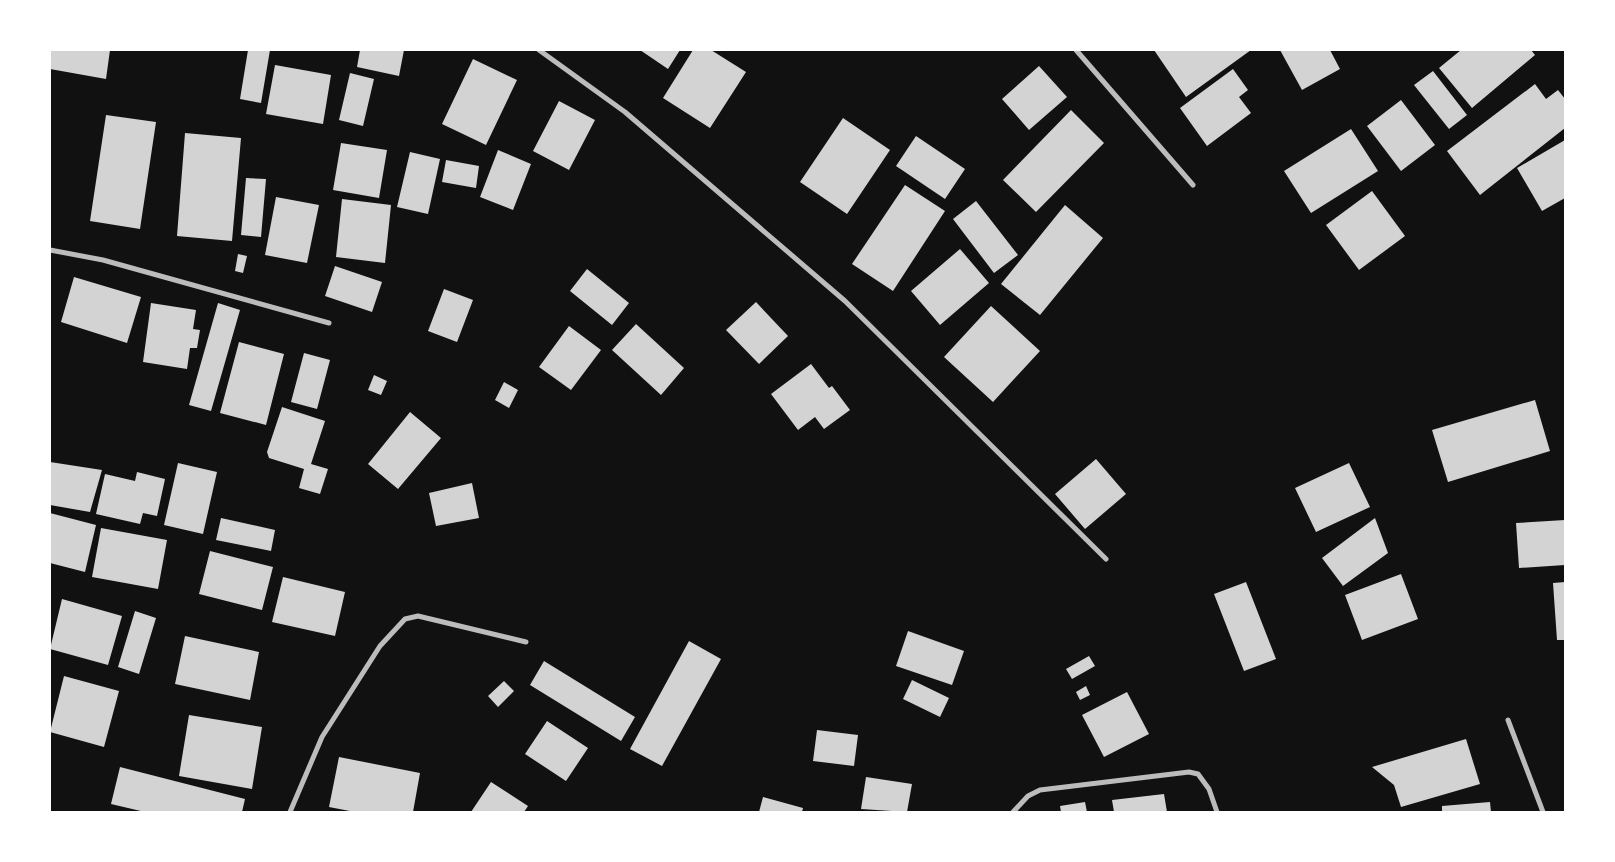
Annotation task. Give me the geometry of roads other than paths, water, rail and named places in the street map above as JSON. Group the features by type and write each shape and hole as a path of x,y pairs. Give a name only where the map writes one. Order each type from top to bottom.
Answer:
{"street":[{"path":"539,50 624,112 845,301 1106,559"},
{"path":"1076,50 1193,185"},
{"path":"50,250 113,263 329,323"},
{"path":"290,812 322,737 380,646 405,620 418,616 526,642"},
{"path":"1508,720 1543,812"},
{"path":"1012,812 1028,796 1040,790 1189,772 1198,774 1209,788 1217,812"}]}
